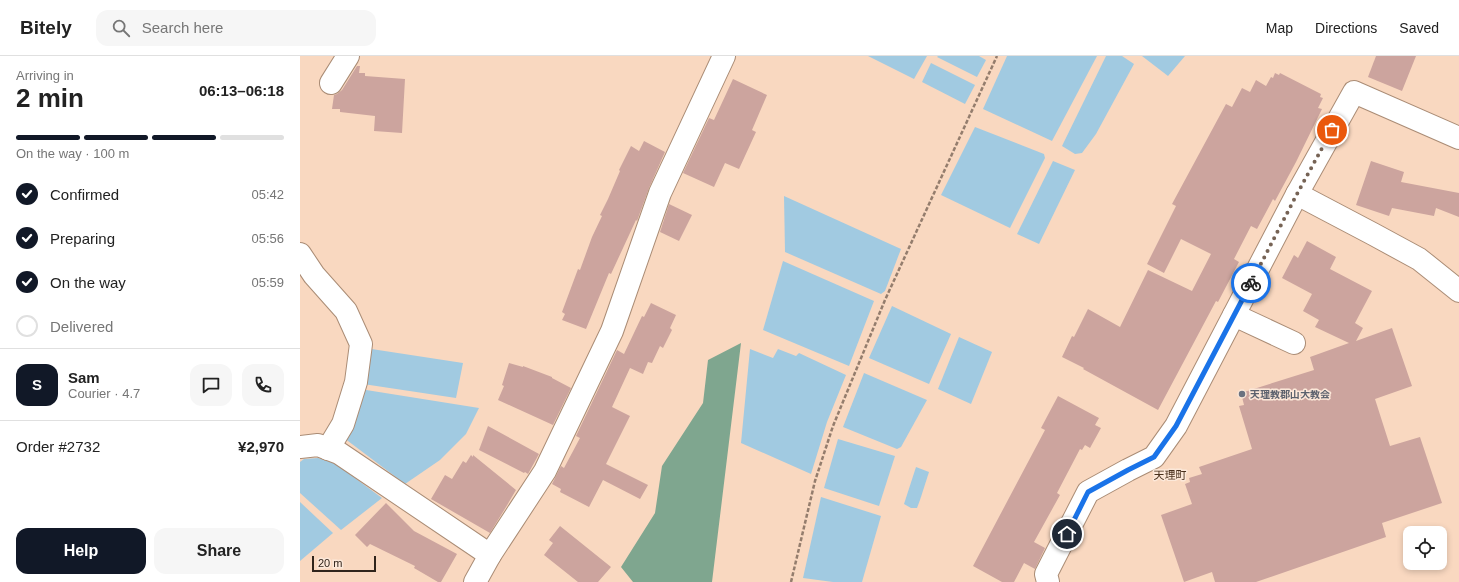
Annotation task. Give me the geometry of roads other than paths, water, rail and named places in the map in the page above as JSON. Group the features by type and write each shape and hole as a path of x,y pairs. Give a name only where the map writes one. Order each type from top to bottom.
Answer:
{"street":[{"path":"331,83 348,56"},
{"path":"475,582 490,555 545,471 612,331 660,193 724,56"},
{"path":"1048,582 1046,574 1088,492 1154,457 1176,426 1297,194 1354,92 1459,138"},
{"path":"1297,194 1419,259 1459,291"},
{"path":"300,254 314,275 346,311 361,344 356,382 343,424 328,449"},
{"path":"1234,315 1294,343"},
{"path":"300,448 318,445 339,454 490,555"}],"water":[{"path":"868,56 927,56 914,79"},
{"path":"979,56 986,60 977,77 937,57"},
{"path":"1007,56 1097,56 1052,141 983,109"},
{"path":"1106,56 1122,56 1134,64 1096,134 1082,153 1075,154 1062,146"},
{"path":"1142,56 1185,56 1168,76"},
{"path":"931,63 975,85 965,104 922,82"},
{"path":"975,127 1044,154 1045,158 1010,228 941,195"},
{"path":"1053,161 1075,170 1039,244 1017,234"},
{"path":"784,196 901,249 885,291 881,294 785,252"},
{"path":"783,261 874,301 849,366 763,330"},
{"path":"892,306 951,334 929,384 869,358"},
{"path":"959,337 992,352 971,404 938,389"},
{"path":"365,348 463,363 456,398 363,384"},
{"path":"750,349 773,358 778,349 796,356 799,353 846,375 827,422 811,474 741,443"},
{"path":"864,373 927,400 901,447 897,449 843,427"},
{"path":"360,389 479,408 466,434 440,460 405,484 344,438"},
{"path":"838,439 895,456 879,506 824,488"},
{"path":"318,458 336,464 382,498 341,530 300,493 300,462 304,459"},
{"path":"916,467 929,472 917,508 911,508 904,504"},
{"path":"821,497 881,516 862,582 833,582 803,578"},
{"path":"300,502 333,533 300,561"}],"place":[{"name":"天理教郡山大教会","path":"1242,394"}],"district":[{"name":"天理町","path":"1170,475"}]}
